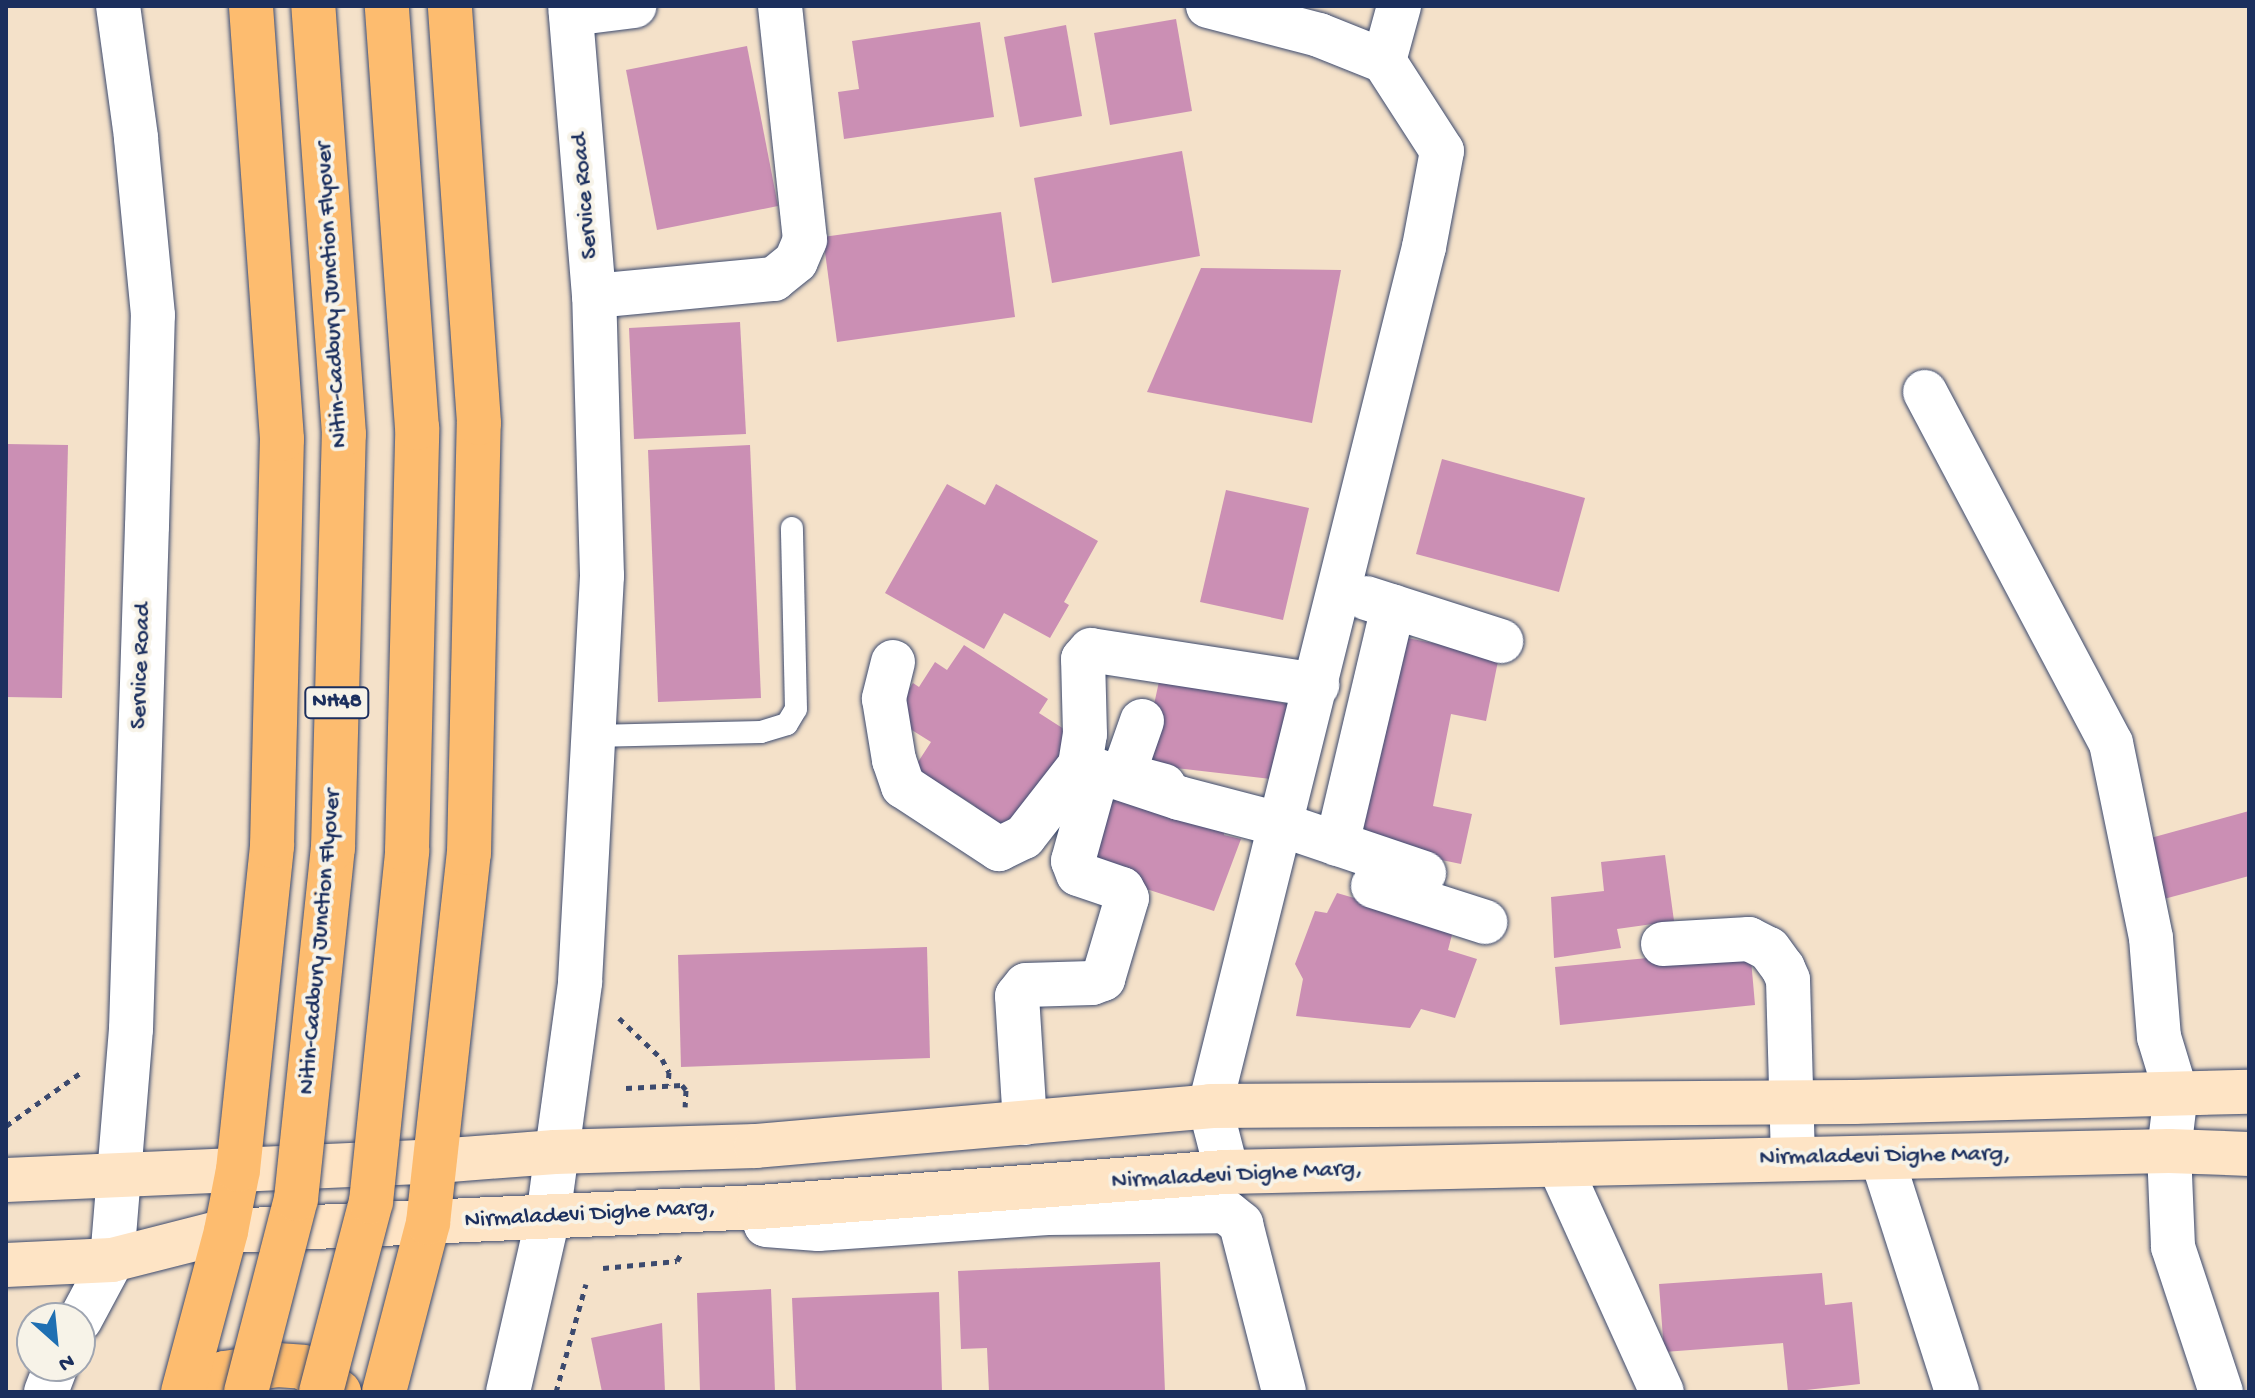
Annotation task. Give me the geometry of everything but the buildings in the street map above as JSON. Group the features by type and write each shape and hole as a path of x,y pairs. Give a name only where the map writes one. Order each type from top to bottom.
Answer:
{"highway":[{"path":"184,1390 226,1231 238,1170 272,846 282,439 251,6"},
{"name":"Nitin-Cadbury Junction Flyover","path":"246,1392 296,1199 333,848 344,434 313,6"},
{"path":"321,1392 371,1202 407,851 417,428 387,6"},
{"path":"384,1392 428,1223 469,853 479,423 450,6"},
{"path":"184,1390 225,1373 277,1365 303,1367 339,1392"}],"main road":[{"path":"6,1180 437,1161 555,1152 756,1146 1210,1106 1793,1102 2249,1092"},
{"name":"Nirmaladevi Dighe Marg,","path":"6,1265 112,1260 226,1231 759,1207 1227,1172 2169,1151 2249,1154"}],"street":[{"name":"Service Road","path":"90,1302 112,1260 131,1029 153,315 136,137 118,6"},
{"path":"570,10 634,6"},
{"path":"594,296 631,296 774,279 796,261 805,240 780,6"},
{"path":"1208,6 1319,35 1384,61 1442,151 1424,247 1210,1106 1227,1172"},
{"path":"1384,61 1399,6"},
{"name":"Service Road","path":"508,1392 548,1217 580,982 602,576 594,296 570,10"},
{"path":"1925,392 2111,743 2151,938 2159,1037 2176,1093 2169,1151 2173,1247 2221,1392"},
{"path":"1340,589 1501,641"},
{"path":"1337,844 1393,607"},
{"path":"1317,685 1091,650 1083,659 1085,734 1111,774 1192,793 1211,783 1282,824 1485,922"},
{"path":"893,662 884,699 894,760 903,786 999,849 1024,837 1128,761 1142,721"},
{"path":"1025,1123 1017,996 1026,985 1092,983 1103,979 1127,898 1122,889 1078,874 1073,861 1111,774"},
{"path":"1282,824 1424,873"},
{"path":"1663,944 1749,939 1769,949 1788,980 1793,1159"},
{"path":"1882,1158 1957,1392"},
{"path":"1559,1165 1662,1392"},
{"path":"759,1207 766,1225 818,1229 1047,1213 1225,1211 1241,1224 1284,1392"}],"lane":[{"path":"593,736 761,732 787,724 796,709 792,528"}],"path":[{"path":"580,982 666,1066 668,1085 626,1088"},
{"path":"6,1126 67,1085"},
{"path":"603,1268 655,1263"},
{"path":"556,1392 586,1284"}]}
